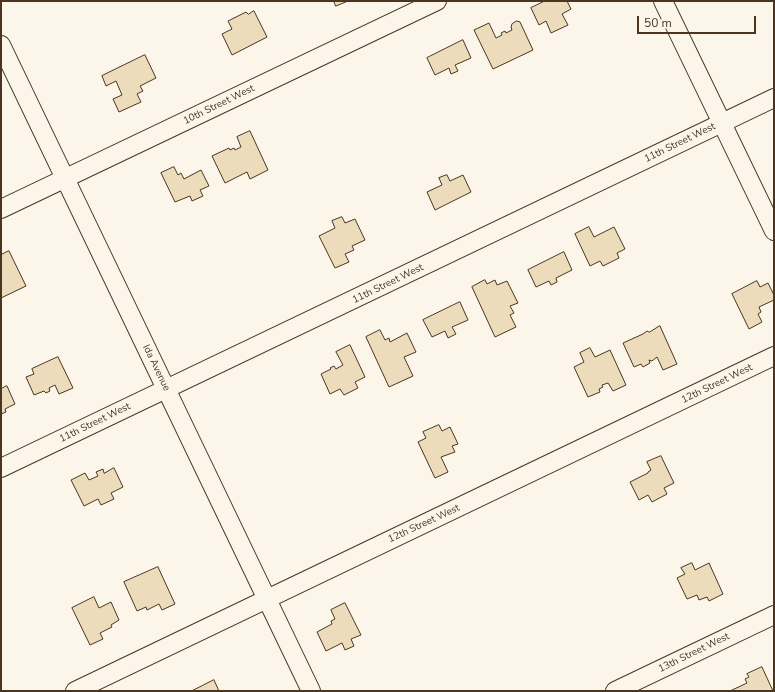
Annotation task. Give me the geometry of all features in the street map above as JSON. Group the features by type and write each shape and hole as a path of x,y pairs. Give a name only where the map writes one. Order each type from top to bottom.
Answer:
{"street":[{"name":"10th Street West","path":"1,209 437,1"},
{"path":"663,1 774,231"},
{"name":"Ida Avenue","path":"1,45 311,691"},
{"name":"11th Street West","path":"1,468 774,98"},
{"name":"12th Street West","path":"75,691 774,356"},
{"name":"13th Street West","path":"615,691 774,615"}],"building":[{"path":"334,1 348,1 336,6"},
{"path":"545,1 567,1 571,9 562,14 568,25 551,33 546,21 539,25 531,8"},
{"path":"254,11 267,37 232,55 222,34 232,29 228,21 246,12 248,14"},
{"path":"517,21 520,22 533,50 493,69 474,30 489,23 496,38 502,35 501,33 505,31 506,33 512,30 512,24"},
{"path":"463,40 471,58 455,65 458,71 451,74 449,68 435,75 427,58"},
{"path":"145,55 156,78 140,86 143,91 137,94 141,102 119,112 113,99 122,95 116,81 106,86 102,76"},
{"path":"250,131 268,170 250,179 247,172 225,183 212,156 229,148 230,150 234,148 235,150 241,147 237,137"},
{"path":"174,167 178,175 181,173 184,179 201,170 209,186 200,190 203,196 192,201 190,196 175,202 161,173"},
{"path":"447,175 450,181 463,175 471,192 435,210 427,192 442,185 439,178"},
{"path":"342,217 345,223 355,219 365,240 352,246 354,250 345,254 349,262 335,268 319,236 335,228 332,221"},
{"path":"589,227 594,237 614,227 625,249 617,253 619,258 603,266 600,261 590,266 575,234"},
{"path":"9,251 26,286 1,298 1,255"},
{"path":"564,252 572,270 556,278 557,282 551,285 549,281 536,287 528,270"},
{"path":"485,280 487,284 495,280 497,285 507,281 518,303 510,306 514,313 510,315 516,327 495,337 472,287"},
{"path":"757,281 760,287 768,283 774,295 774,300 759,307 761,312 758,314 762,322 749,329 732,294"},
{"path":"460,302 468,320 452,327 456,334 448,338 445,331 432,337 423,320"},
{"path":"660,326 677,364 663,370 657,357 652,361 649,360 650,363 643,367 641,364 634,367 623,343"},
{"path":"380,330 385,340 389,338 390,342 407,333 416,352 404,357 413,376 389,387 366,337"},
{"path":"350,345 365,377 355,382 358,388 344,395 340,389 330,394 321,374 334,366 336,369 343,365 336,352"},
{"path":"590,348 595,357 610,350 626,385 613,391 608,383 602,385 603,387 599,389 600,392 588,397 574,367 584,362 580,353"},
{"path":"58,357 73,388 59,394 55,385 49,388 50,391 46,393 44,391 34,395 26,377 34,374 32,369"},
{"path":"7,386 15,404 5,409 6,412 1,414 1,389"},
{"path":"439,425 442,431 450,427 458,444 452,446 455,452 441,457 448,472 435,478 418,442 426,438 423,432"},
{"path":"661,456 674,483 664,488 667,494 652,502 648,495 639,500 630,482 648,473 651,470 647,462"},
{"path":"114,468 123,487 111,493 114,499 101,505 98,499 84,506 71,480 85,473 89,480 98,476 96,472 103,469 104,473"},
{"path":"692,563 695,570 709,563 723,594 709,601 707,597 699,600 697,595 687,599 677,578 685,574 681,568"},
{"path":"158,567 175,604 162,610 159,604 147,610 146,607 137,611 124,582"},
{"path":"94,597 99,608 111,602 119,620 111,625 112,627 100,633 103,639 90,645 72,608"},
{"path":"345,603 361,635 351,639 354,646 345,650 342,643 326,651 317,632 332,624 331,621 335,619 331,610"},
{"path":"762,667 773,691 730,691 747,683 745,679 749,677 747,674"},
{"path":"214,680 219,691 192,691"}]}
